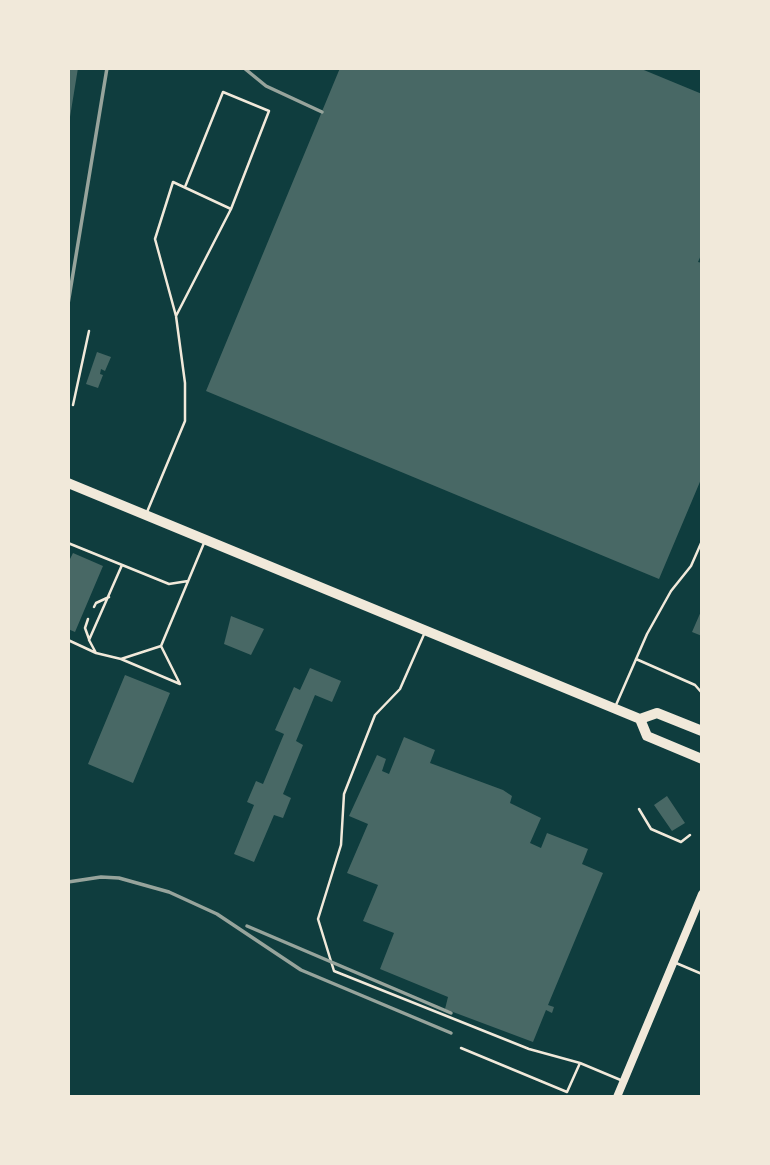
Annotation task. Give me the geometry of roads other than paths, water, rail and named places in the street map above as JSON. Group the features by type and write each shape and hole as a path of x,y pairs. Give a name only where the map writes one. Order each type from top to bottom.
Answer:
{"main road":[{"path":"68,484 640,719 657,713 702,731"},
{"path":"640,719 647,736 702,759"},
{"path":"617,1097 702,894"}],"lane":[{"path":"176,316 231,209 269,111 223,92 185,188"},
{"path":"146,516 185,421 185,383 176,316 155,239 173,182 231,209"},
{"path":"74,405 89,331"},
{"path":"121,659 160,646 205,540"},
{"path":"615,708 646,634 671,591 691,566 702,541"},
{"path":"68,543 169,584 188,581"},
{"path":"89,640 122,565"},
{"path":"94,607 96,603 109,597"},
{"path":"88,619 85,628 96,653"},
{"path":"425,631 400,689 375,715 344,794 341,845 318,919 334,971 528,1049 580,1063 623,1081"},
{"path":"68,640 180,684 160,646"},
{"path":"636,659 695,685 702,693"},
{"path":"639,809 651,829 681,842 691,835"},
{"path":"673,962 702,974"},
{"path":"461,1048 568,1092 580,1063"}],"railway":[{"path":"68,304 107,68"},
{"path":"244,68 266,86 322,112"},
{"path":"68,882 101,877 119,878 169,892 217,914 301,970 451,1033"},
{"path":"247,926 451,1013"}]}
